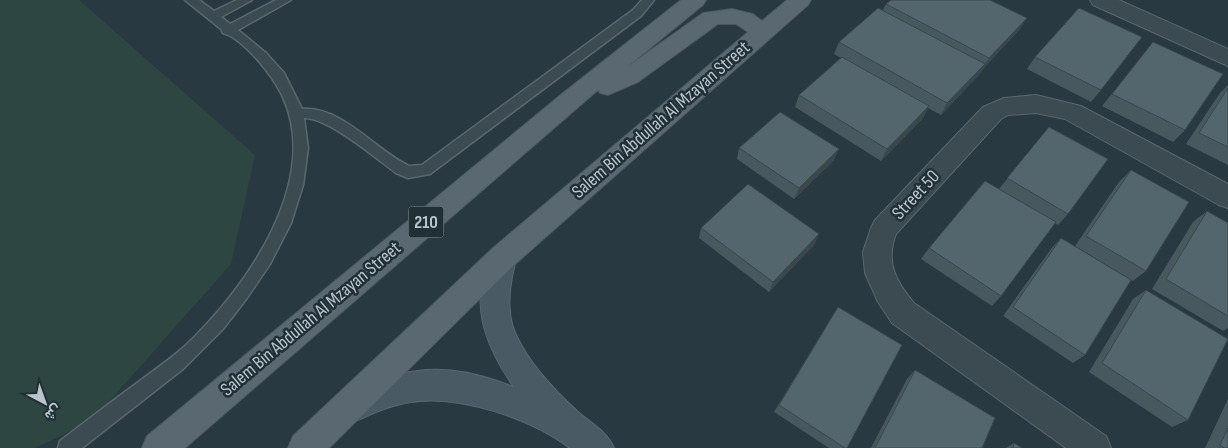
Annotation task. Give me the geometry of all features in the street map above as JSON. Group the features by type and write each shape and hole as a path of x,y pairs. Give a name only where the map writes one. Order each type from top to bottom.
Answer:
{"main road":[{"name":"Salem Bin Abdullah Al Mzayan Street","path":"159,448 571,99 695,0"},
{"name":"Salem Bin Abdullah Al Mzayan Street","path":"305,448 504,257 800,0"},
{"path":"571,99 602,90 630,76 711,18 725,15 741,17 757,27 760,33"}],"street":[{"path":"1101,0 1228,58"},
{"name":"Street 50","path":"1094,448 903,313 889,296 880,277 876,259 878,242 885,228 992,113 1004,107 1019,104 1036,104 1072,112 1228,197"},
{"path":"504,257 497,276 494,297 496,318 502,340 512,360 568,425 598,448"},
{"path":"342,412 389,390 413,385 437,384 483,392 568,425"}],"lane":[{"path":"67,448 191,351 223,317 249,284 273,244 285,220 295,191 300,163 300,137 297,114 280,77 266,61 191,0"},
{"path":"212,17 246,0"},
{"path":"228,30 285,0"},
{"path":"297,114 311,113 331,120 401,169 408,172 425,170 637,13 648,0"}],"green space":[{"path":"0,0 79,0 255,155 231,264 92,421 35,448 0,448"}],"building":[{"path":"891,0 990,0 1027,18 989,58 886,4"},
{"path":"878,8 985,64 947,103 839,42"},
{"path":"1079,8 1142,37 1101,90 1035,57"},
{"path":"1153,42 1223,74 1185,130 1112,94"},
{"path":"842,57 929,106 887,149 799,95"},
{"path":"1228,88 1228,147 1199,133"},
{"path":"780,112 839,149 799,188 739,148"},
{"path":"1049,127 1108,159 1068,214 1007,178"},
{"path":"1131,170 1189,202 1146,271 1086,236"},
{"path":"985,181 1056,222 1001,296 929,248"},
{"path":"748,184 819,234 773,282 701,228"},
{"path":"1207,211 1228,223 1228,316 1166,279"},
{"path":"1061,238 1131,280 1085,355 1013,307"},
{"path":"1146,290 1228,339 1188,420 1102,363"},
{"path":"838,307 902,345 847,448 779,405"},
{"path":"915,370 995,418 982,448 875,448"},
{"path":"1228,428 1228,448 1224,448 1220,445"},
{"path":"1014,443 1022,448 1013,448"}]}
